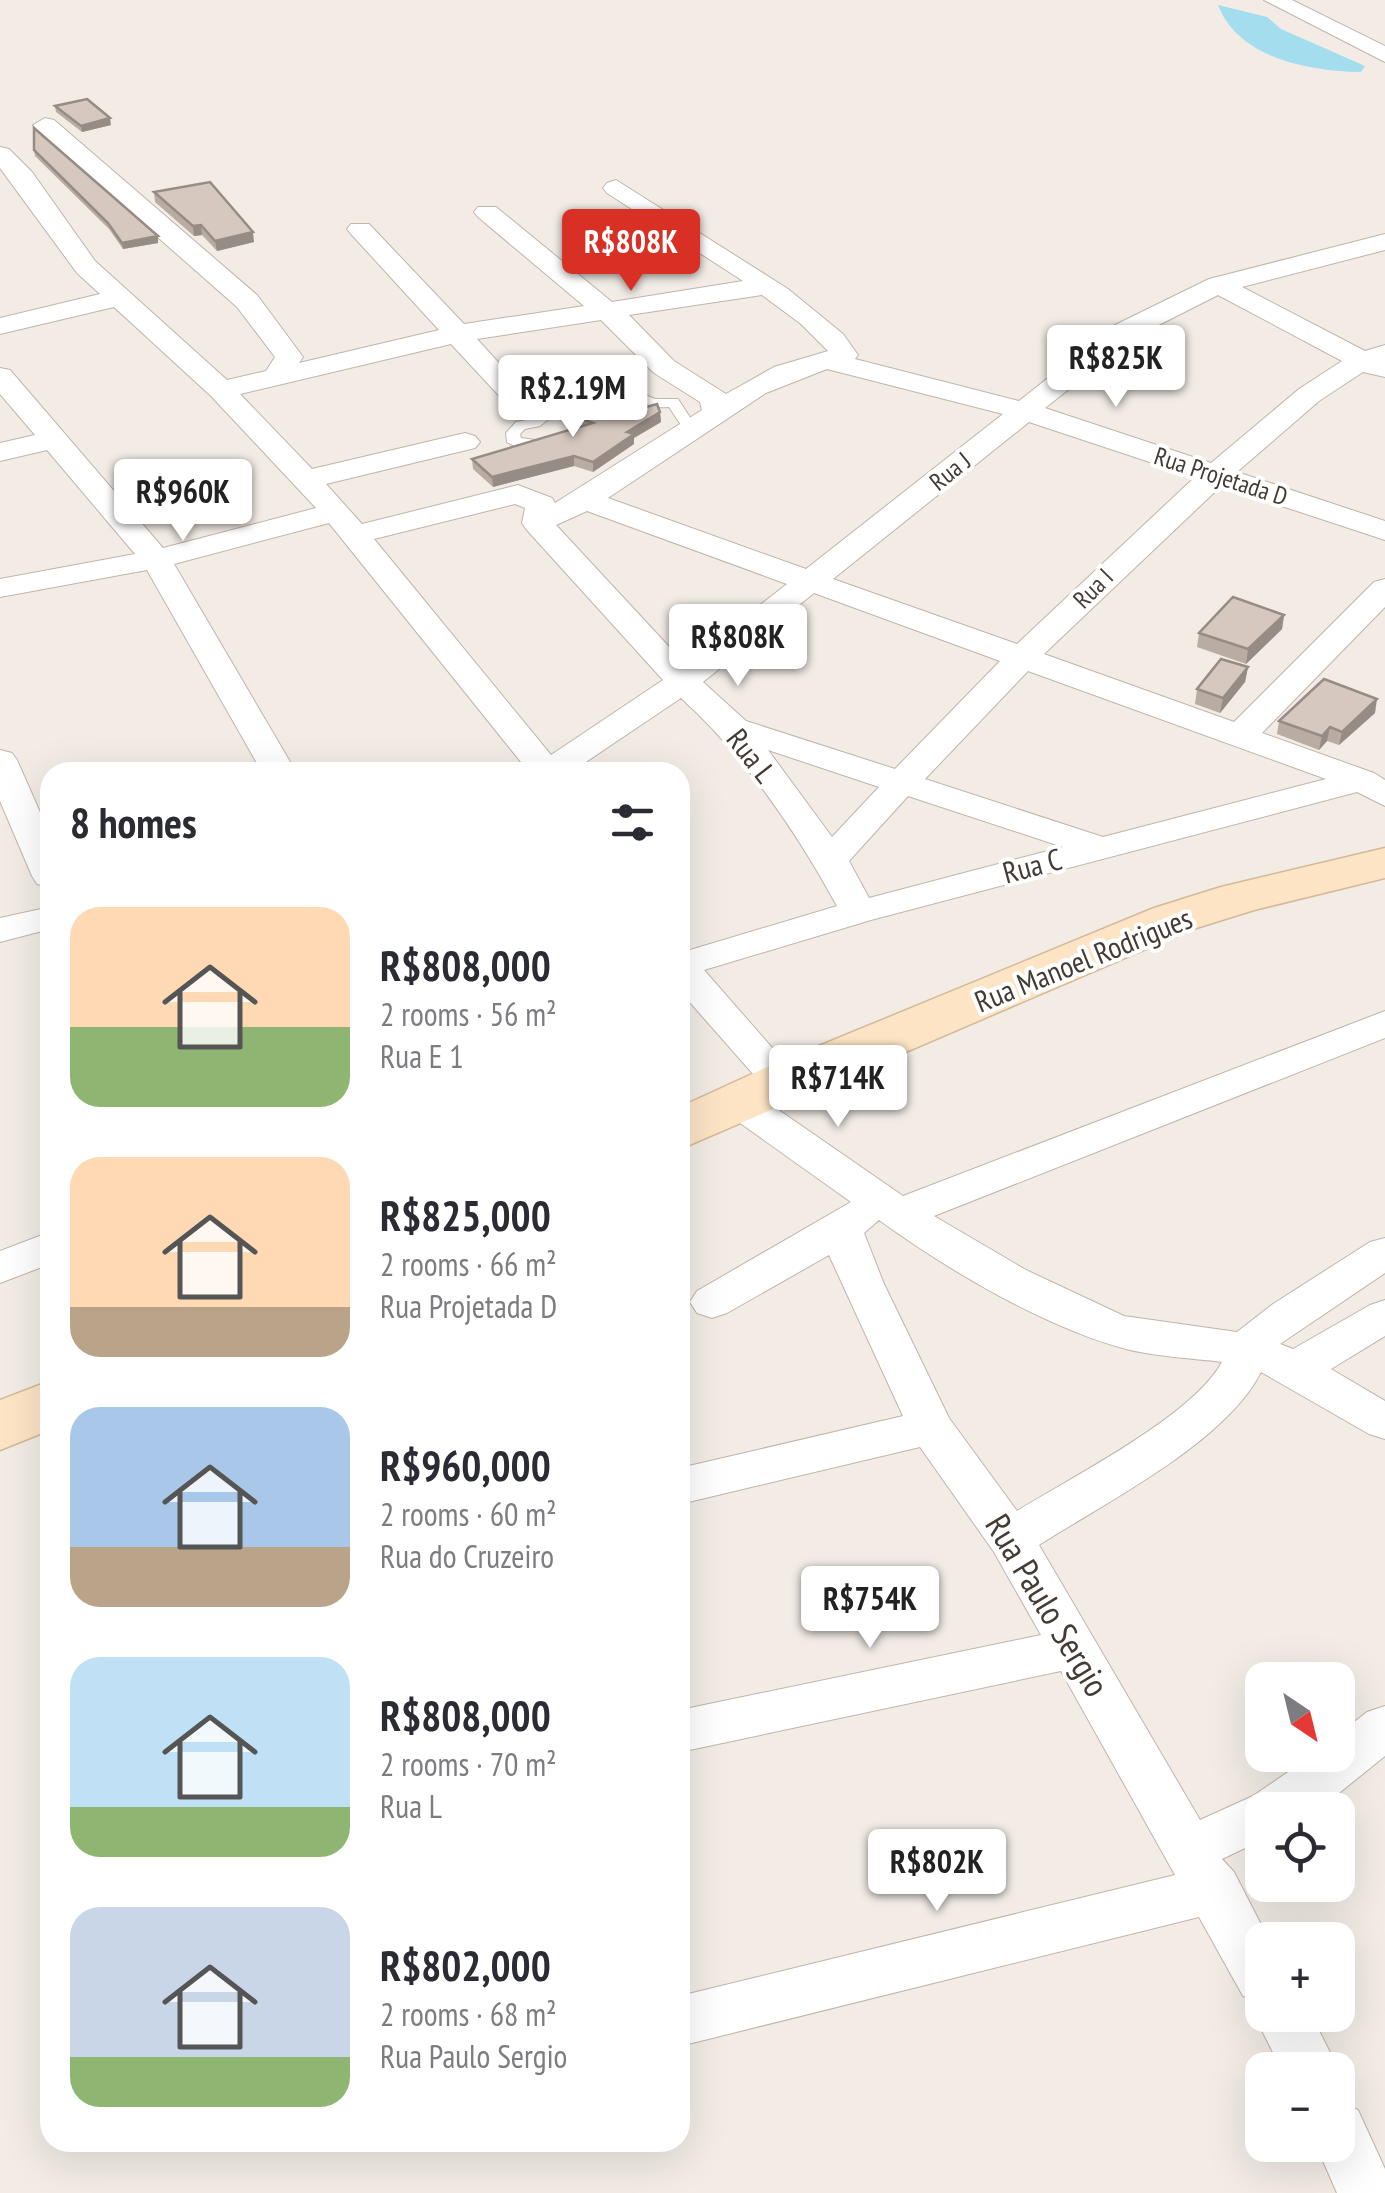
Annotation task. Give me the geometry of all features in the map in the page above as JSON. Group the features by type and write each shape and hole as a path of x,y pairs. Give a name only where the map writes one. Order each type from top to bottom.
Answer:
{"street":[{"path":"1275,0 1385,55"},
{"path":"45,125 258,313 289,356 276,377"},
{"path":"0,154 12,180 86,267 221,390 306,480 540,762"},
{"path":"537,523 584,500 716,410 784,373 844,355 839,343 808,315 616,188"},
{"path":"487,212 605,310 664,367 714,398 716,410"},
{"path":"360,229 514,395"},
{"name":"Rua J","path":"563,762 683,682 1025,411 1102,345 1218,284 1385,242"},
{"path":"1218,284 1377,361"},
{"path":"221,390 460,333 765,286"},
{"path":"0,326 118,298"},
{"name":"Rua Projetada D","path":"826,360 1025,411 1385,531"},
{"name":"Rua I","path":"830,860 1112,568 1315,391 1377,361"},
{"path":"0,376 156,559 273,762"},
{"path":"0,452 56,439"},
{"path":"306,480 465,442"},
{"name":"Rua L","path":"345,524 514,494 529,496 541,504 537,523 683,682 734,728 830,860 858,912"},
{"path":"584,500 1238,736 1377,782"},
{"path":"0,588 345,524"},
{"path":"1238,736 1385,588"},
{"path":"734,728 1099,848"},
{"path":"0,760 40,853"},
{"name":"Rua C","path":"690,963 858,912 1099,848 1377,782"},
{"name":"Rua Manoel Rodrigues","path":"690,1125 1172,920 1277,888 1385,864"},
{"path":"0,930 40,920"},
{"path":"690,982 761,1092 872,1215 1112,1328 1139,1336 1248,1350 1385,1422"},
{"path":"712,1302 872,1215 1385,1024"},
{"name":"Rua Paulo Sergio","path":"872,1215 862,1284 931,1427 1012,1539 1245,1947"},
{"path":"0,1268 40,1251"},
{"path":"1012,1539 1203,1413 1237,1376 1248,1350 1288,1315 1385,1253"},
{"path":"1292,1371 1385,1316"},
{"path":"0,1426 40,1408"},
{"path":"690,1484 931,1427"},
{"path":"690,1729 1076,1648"},
{"path":"1304,1792 1385,1727"},
{"path":"690,2018 1203,1869 1245,1831"},
{"path":"1352,2162 1364,2192 1385,2177"}],"lane":[{"path":"537,444 514,442 513,434 521,425 535,423 561,402 583,403 610,395 634,394 653,404 674,402 690,428"}],"water":[{"path":"1218,5 1267,17 1281,29 1365,66 1361,72 1341,71 1278,58 1242,38"}],"building":[{"path":"87,99 110,118 81,126 55,106"},
{"path":"34,128 158,236 122,243 108,223 34,150"},
{"path":"210,182 253,232 215,241 201,225 193,226 154,192"},
{"path":"616,398 643,408 657,404 660,412 627,432 634,434 593,462 574,456 492,477 472,459 593,423 582,419"},
{"path":"1233,597 1284,615 1248,649 1199,633"},
{"path":"1221,659 1248,667 1223,698 1197,689"},
{"path":"1324,679 1377,699 1342,732 1330,727 1322,736 1279,721"}]}
